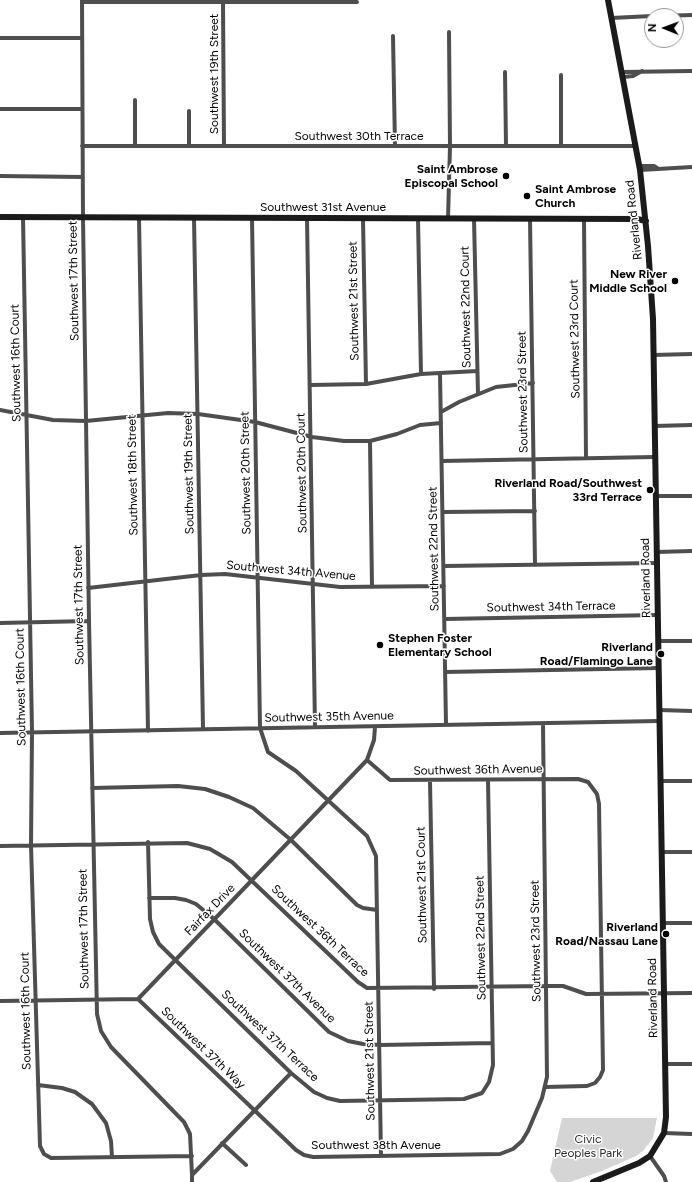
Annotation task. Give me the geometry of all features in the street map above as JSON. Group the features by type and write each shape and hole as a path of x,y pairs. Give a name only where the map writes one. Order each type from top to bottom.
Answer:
{"street":[{"name":"Riverland Road","path":"593,1182 639,1163 650,1156 664,1133 666,1064 653,355 650,278 646,221 636,146 608,0"},
{"path":"82,1 167,1 223,3 247,1 357,2"},
{"name":"Southwest 17th Street","path":"82,1 82,146 88,621 97,1014 101,1031 111,1047 184,1122 190,1134 192,1175"},
{"name":"Southwest 19th Street","path":"223,3 224,146"},
{"path":"611,18 644,16"},
{"path":"448,219 450,146 449,32"},
{"path":"393,36 395,146"},
{"path":"0,38 82,38"},
{"path":"622,75 642,71 692,71"},
{"path":"505,72 506,146"},
{"path":"561,75 561,146"},
{"path":"135,100 135,146"},
{"path":"0,108 82,109"},
{"path":"189,111 189,146"},
{"name":"Southwest 30th Terrace","path":"82,146 636,146"},
{"path":"639,168 654,166 657,168 692,167"},
{"path":"0,176 83,176"},
{"name":"Southwest 31st Avenue","path":"0,217 637,219 646,221"},
{"name":"Southwest 16th Court","path":"23,217 32,732 31,845 37,1000 40,1146 44,1154 51,1158 112,1157"},
{"name":"Southwest 18th Street","path":"139,218 148,731"},
{"name":"Southwest 19th Street","path":"194,218 203,729"},
{"name":"Southwest 20th Street","path":"252,218 260,728"},
{"name":"Southwest 20th Court","path":"307,218 312,437 315,727"},
{"name":"Southwest 21st Street","path":"363,218 366,384"},
{"path":"418,219 422,374"},
{"name":"Southwest 22nd Court","path":"474,219 478,394"},
{"name":"Southwest 23rd Street","path":"530,219 535,565"},
{"name":"Southwest 23rd Court","path":"584,219 586,458"},
{"path":"653,355 692,354"},
{"path":"311,385 366,384 422,374 477,371"},
{"name":"Southwest 22nd Street","path":"440,373 446,725"},
{"path":"441,412 478,394 508,385 533,383"},
{"path":"0,410 53,420 86,420 168,413 198,414 255,422 312,437 344,441 370,441 397,434 420,425 441,423"},
{"path":"654,426 692,425"},
{"path":"370,441 372,587"},
{"path":"442,460 654,457"},
{"path":"655,496 692,496"},
{"path":"443,512 535,511"},
{"path":"656,552 692,551"},
{"path":"444,566 656,563"},
{"name":"Southwest 34th Avenue","path":"88,588 201,575 225,574 257,576 340,587 444,586"},
{"name":"Southwest 34th Terrace","path":"445,619 657,615"},
{"path":"0,624 88,621"},
{"path":"658,641 692,641"},
{"path":"445,672 658,668"},
{"path":"659,710 692,711"},
{"name":"Southwest 35th Avenue","path":"0,733 659,721"},
{"name":"Southwest 23rd Street","path":"513,1149 522,1141 528,1131 545,1087 547,1076 543,724"},
{"name":"Fairfax Drive","path":"138,999 367,760 374,740 375,727"},
{"name":"Southwest 21st Street","path":"260,728 268,752 296,771 367,836 376,856 381,1156"},
{"name":"Southwest 36th Avenue","path":"367,760 390,780 430,781 578,778 588,782 597,794 599,804 603,994"},
{"name":"Southwest 22nd Street","path":"482,1093 489,1082 493,1065 488,780"},
{"name":"Southwest 21st Court","path":"430,781 434,988"},
{"path":"660,781 692,782"},
{"path":"92,788 178,786 205,790 230,797 253,808 290,840 357,904 363,908 377,910"},
{"path":"148,842 153,932 159,944 175,960"},
{"name":"Southwest 36th Terrace","path":"0,846 148,842 187,843 210,849 232,862 358,982 367,988 379,990 563,986 586,994 692,993"},
{"path":"661,852 692,852"},
{"name":"Southwest 37th Avenue","path":"150,898 186,900 196,904 214,919 330,1032 348,1041 380,1045 492,1043"},
{"path":"663,923 692,923"},
{"name":"Southwest 37th Terrace","path":"175,960 291,1073 314,1092 327,1098 340,1101 464,1099 482,1093"},
{"path":"545,1087 587,1086 595,1083 600,1077 604,1062 603,994"},
{"path":"0,1001 138,999"},
{"name":"Southwest 37th Way","path":"138,999 254,1111"},
{"path":"666,1064 692,1064"},
{"path":"192,1182 192,1175 291,1073"},
{"path":"38,1085 75,1092 92,1104 106,1122 112,1141 112,1157 192,1156"},
{"name":"Southwest 38th Avenue","path":"254,1111 296,1150 304,1155 313,1157 500,1154 513,1149"},
{"path":"664,1133 692,1134"},
{"path":"222,1143 246,1165"},
{"path":"650,1156 664,1176 666,1182"}],"green space":[{"name":"Civic Peoples Park","path":"562,1118 657,1118 653,1138 643,1151 636,1156 602,1171 570,1182 557,1182 550,1171"}],"place":[{"name":"Saint Ambrose Episcopal School","path":"506,176"},
{"name":"Saint Ambrose Church","path":"527,196"},
{"name":"New River Middle School","path":"675,281"},
{"name":"Riverland Road/Southwest 33rd Terrace","path":"650,490"},
{"name":"Stephen Foster Elementary School","path":"380,645"},
{"name":"Riverland Road/Flamingo Lane","path":"661,654"},
{"name":"Riverland Road/Nassau Lane","path":"666,934"}]}
